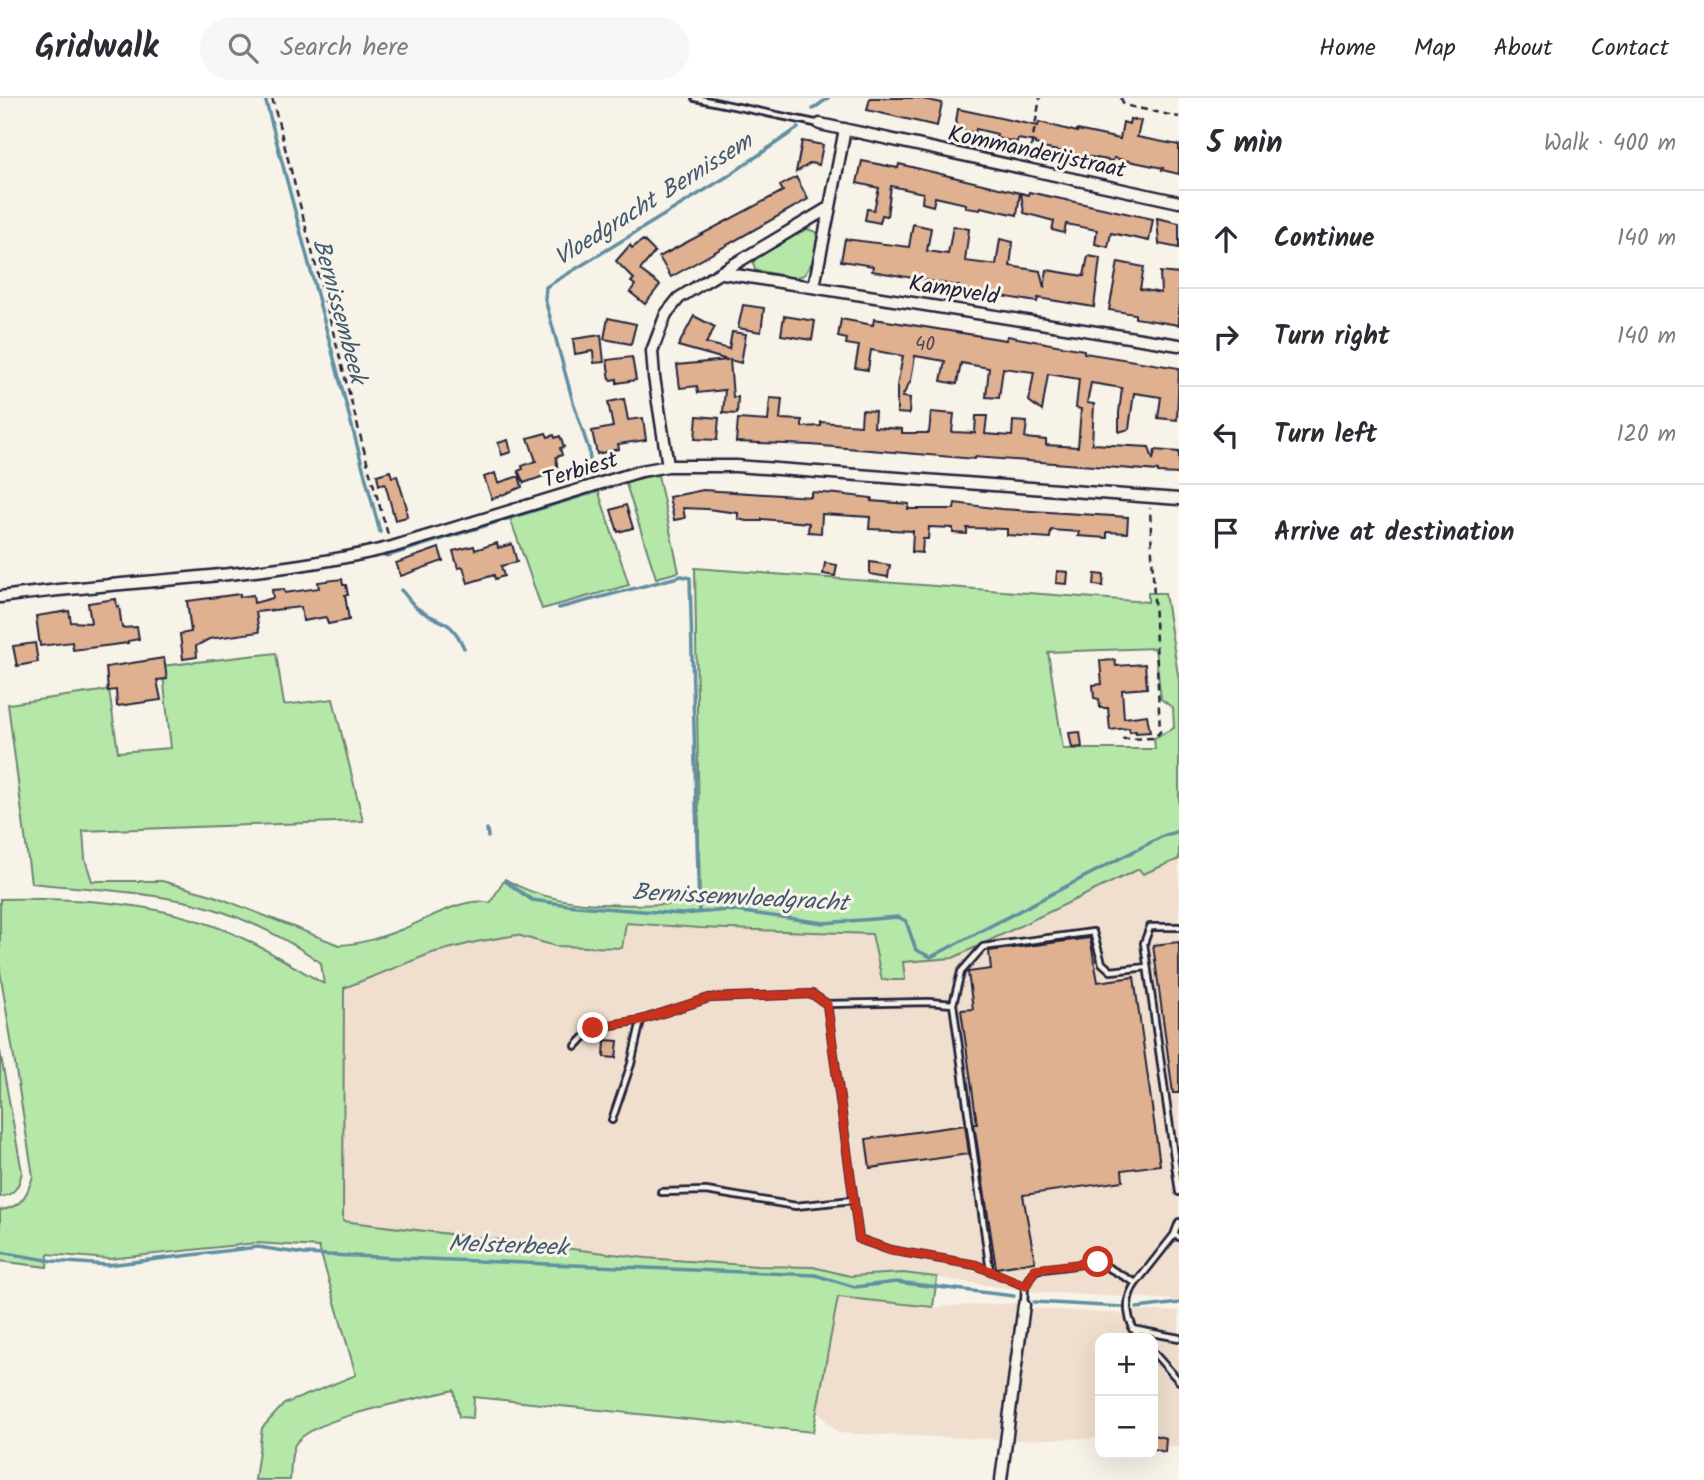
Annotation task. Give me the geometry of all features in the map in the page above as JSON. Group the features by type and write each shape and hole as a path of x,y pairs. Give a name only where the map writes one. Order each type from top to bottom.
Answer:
{"street":[{"name":"Kommanderijstraat","path":"820,124 1179,202"},
{"path":"814,286 845,129"},
{"path":"668,466 652,351 666,314 679,298 830,207"},
{"name":"Kampveld","path":"723,272 1179,345"},
{"name":"Terbiest","path":"0,597 286,568 392,547 626,475 668,466 736,466 1179,499"},
{"path":"1001,1480 1024,1306"}],"lane":[{"path":"695,98 820,124"},
{"path":"1179,927 1150,927 1144,943 1179,1192"},
{"path":"990,1271 953,1004 961,972 983,947 1093,932 1102,963 1111,971 1147,967"},
{"path":"576,1046 593,1028 641,1020 709,998 812,994 827,1004 953,1004"},
{"path":"827,1004 859,1239 890,1250 976,1265 1026,1286"},
{"path":"612,1120 631,1064 641,1020"},
{"path":"661,1192 706,1191 796,1206 853,1200"},
{"path":"1136,1333 1129,1318 1130,1291 1177,1236 1179,1222"},
{"path":"1024,1306 1026,1286 1035,1269 1098,1262 1136,1283"},
{"path":"1132,1329 1179,1338"},
{"path":"1158,1358 1179,1381"}],"path":[{"path":"272,98 392,547"},
{"path":"1027,169 1040,98"},
{"path":"1121,98 1124,105 1179,117"},
{"path":"1122,739 1154,738 1160,732 1149,497"}],"shaded area":[{"path":"1179,859 1179,1300 1034,1292 903,1273 850,1276 813,1267 646,1258 343,1221 344,987 432,953 476,941 517,935 555,946 625,923 872,934 882,980 904,980 903,962 953,958 1139,869 1143,874"},
{"path":"838,1297 933,1307 1018,1303 1031,1308 1121,1314 1136,1311 1179,1311 1179,1468 1178,1447 1158,1445 1158,1333 1095,1333 1095,1438 1009,1440 838,1433 817,1411"}],"green space":[{"path":"807,229 816,232 817,239 813,261 804,275 795,278 755,270 753,263 757,257"},
{"path":"658,475 679,572 656,578 625,481"},
{"path":"597,487 629,585 542,609 509,515"},
{"path":"695,568 1148,602 1148,593 1165,593 1179,681 1179,859 1143,874 1139,869 953,958 903,962 905,980 882,980 872,934 626,923 622,948 555,946 517,935 432,953 344,988 343,1221 646,1258 813,1267 850,1276 903,1273 937,1277 933,1307 838,1297 813,1432 474,1397 473,1418 459,1417 454,1390 369,1410 324,1425 307,1433 294,1446 290,1480 255,1480 262,1428 284,1404 356,1375 319,1247 256,1243 109,1259 48,1254 47,1267 0,1261 0,1210 13,1207 22,1200 33,1176 0,971 0,899 108,903 162,911 214,926 242,938 324,984 321,963 283,939 211,908 146,895 31,883 8,704 109,690 118,752 171,748 162,666 276,653 284,705 333,699 363,821 83,831 85,859 92,881 162,881 212,895 339,945 364,942 387,935 458,905 481,901 490,903 505,879 528,890 575,902 700,905","holes":["1155,648 1161,699 1173,708 1174,728 1154,738 1155,749 1063,749 1048,652"]},
{"path":"0,1051 22,1172 16,1189 0,1197"}],"building":[{"path":"870,98 918,98 942,103 937,126 867,110"},
{"path":"958,109 1038,126 1039,122 1120,139 1123,122 1129,124 1130,119 1141,121 1137,137 1179,145 1179,174 1114,158 1113,161 1042,148 1043,146 1035,142 996,138 997,134 976,129 975,133 955,129"},
{"path":"802,141 823,145 819,165 811,163 796,172"},
{"path":"862,161 898,168 899,164 1020,193 1017,215 981,207 980,210 966,208 966,204 935,197 933,206 922,203 923,193 891,186 887,216 882,215 880,223 865,220 867,209 874,210 879,188 857,183"},
{"path":"796,177 808,199 671,277 659,257 783,191 780,186"},
{"path":"1029,192 1153,219 1149,241 1111,233 1108,247 1095,244 1097,230 1066,224 1064,233 1052,230 1054,221 1024,213 1021,193 1028,195"},
{"path":"1157,218 1179,223 1179,248 1159,244"},
{"path":"913,224 931,228 927,251 948,254 953,226 969,229 965,261 996,265 1000,239 1013,242 1010,266 1040,271 1044,288 1047,270 1084,276 1088,256 1100,258 1094,307 1038,298 1037,302 959,289 959,286 872,271 873,266 841,261 845,239 909,247"},
{"path":"643,240 655,252 640,270 660,285 645,304 630,292 635,285 631,282 634,279 616,261 630,245 632,248"},
{"path":"1118,262 1144,267 1140,289 1161,293 1160,272 1179,274 1179,325 1135,318 1135,314 1109,310"},
{"path":"743,305 764,308 761,332 738,328"},
{"path":"694,316 715,327 706,343 729,349 732,332 746,334 741,363 730,360 733,397 738,397 737,414 723,413 725,390 698,393 697,386 680,388 677,365 728,360 678,346"},
{"path":"784,316 815,321 812,340 781,335"},
{"path":"608,318 636,324 631,344 604,339"},
{"path":"841,319 873,325 874,319 1006,340 1007,336 1084,350 1084,353 1179,368 1177,420 1158,418 1161,397 1134,393 1129,429 1119,432 1122,388 1091,383 1087,403 1094,404 1092,444 1149,447 1153,460 1155,450 1179,452 1179,474 811,445 736,442 738,419 768,421 770,398 782,399 780,419 802,420 802,427 821,426 821,422 861,425 862,410 875,411 874,427 902,429 902,433 929,433 931,412 954,414 952,432 975,433 976,416 987,416 985,434 1012,436 1013,421 1027,422 1025,438 1046,440 1046,445 1078,447 1081,409 1076,408 1079,379 1048,374 1042,411 1029,401 1034,372 1003,368 999,398 986,397 989,368 961,363 957,384 941,381 945,361 915,356 911,380 902,397 910,398 909,414 897,413 897,386 903,356 871,350 868,370 855,368 859,346 846,344 847,339 838,337"},
{"path":"601,335 604,362 594,363 593,351 575,354 573,339"},
{"path":"632,357 636,380 617,383 617,379 610,380 607,360"},
{"path":"624,399 628,420 643,418 646,440 618,444 619,449 597,454 592,431 613,427 608,402"},
{"path":"697,416 719,418 717,440 695,439"},
{"path":"546,433 548,437 560,436 564,447 560,448 562,455 556,457 558,471 524,483 518,471 523,469 522,466 536,461 528,438"},
{"path":"508,440 511,452 502,455 498,443"},
{"path":"390,471 392,477 397,476 407,508 407,517 395,520 385,483 379,485 377,475"},
{"path":"495,473 498,483 519,476 522,487 492,499 484,477"},
{"path":"703,490 811,497 811,492 837,494 872,498 871,501 909,504 908,509 954,509 955,503 1001,509 1128,517 1127,533 1107,532 1107,538 1078,536 1079,532 1051,530 1050,538 1007,535 1007,529 967,528 967,534 953,533 953,528 929,527 928,539 923,539 922,553 912,552 913,531 869,529 870,517 822,514 821,533 808,532 809,523 762,519 746,521 738,519 738,513 707,509 683,508 685,518 674,520 669,497"},
{"path":"626,505 633,528 618,532 611,510"},
{"path":"497,543 498,548 512,544 517,562 501,566 504,576 495,579 494,575 468,583 463,567 458,568 453,551 474,546 475,550"},
{"path":"439,548 443,561 401,576 396,563"},
{"path":"870,562 890,565 888,577 870,574"},
{"path":"825,563 837,565 835,576 823,574"},
{"path":"1057,571 1068,572 1067,584 1056,583"},
{"path":"1095,574 1104,575 1103,586 1094,585"},
{"path":"342,579 348,595 345,595 349,620 328,624 326,617 303,621 301,607 256,612 259,632 209,639 196,646 197,657 183,659 180,634 191,632 187,601 240,594 240,597 253,595 254,603 273,598 272,590 284,589 285,593 319,588 318,582"},
{"path":"116,599 122,628 137,627 139,639 128,643 73,650 72,642 40,646 36,616 69,611 71,622 91,623 88,603"},
{"path":"35,643 38,662 17,666 13,646"},
{"path":"164,658 167,679 157,680 161,700 117,706 116,690 108,691 106,667"},
{"path":"1115,660 1116,666 1145,664 1147,688 1122,690 1124,718 1147,715 1150,732 1130,732 1129,728 1110,730 1108,708 1100,708 1099,699 1094,698 1093,685 1102,684 1100,661"},
{"path":"1080,732 1082,747 1072,748 1069,733"},
{"path":"1090,938 1098,982 1134,977 1160,1165 1122,1170 1123,1181 1023,1195 1035,1262 996,1268 974,1124 977,1124 961,1010 973,1009 968,972 991,969 989,951"},
{"path":"1179,942 1179,1093 1173,1093 1153,945"},
{"path":"605,1040 618,1041 616,1058 604,1057"},
{"path":"965,1125 969,1154 870,1168 866,1139"},
{"path":"1158,1436 1166,1438 1165,1452 1158,1450"}],"waterway":[{"name":"Bernissembeek","path":"265,98 380,532"},
{"name":"Vloedgracht Bernissem","path":"813,109 828,98"},
{"name":"Vloedgracht Bernissem","path":"591,472 589,450 545,299 546,287 728,176 798,128"},
{"name":"Vloedgracht Bernissem","path":"387,556 598,491"},
{"path":"559,608 682,576 690,578 699,913"},
{"name":"Bernissemvloedgracht","path":"401,590 417,608 454,630 464,648"},
{"name":"Bernissemvloedgracht","path":"487,829 488,837"},
{"name":"Bernissemvloedgracht","path":"505,881 532,900 576,906 682,914 728,910 824,923 898,917 906,921 916,950 931,957 1163,836 1179,831"},
{"name":"Melsterbeek","path":"0,1252 53,1261 108,1265 258,1247 304,1254 815,1275 855,1287 896,1282 1014,1296"},
{"name":"Melsterbeek","path":"1034,1302 1122,1307"},
{"name":"Melsterbeek","path":"1137,1308 1179,1303"}],"route":[{"path":"593,1028 641,1020 709,998 812,994 827,1004 859,1239 890,1250 976,1265 1026,1286 1035,1269 1098,1262"}]}
